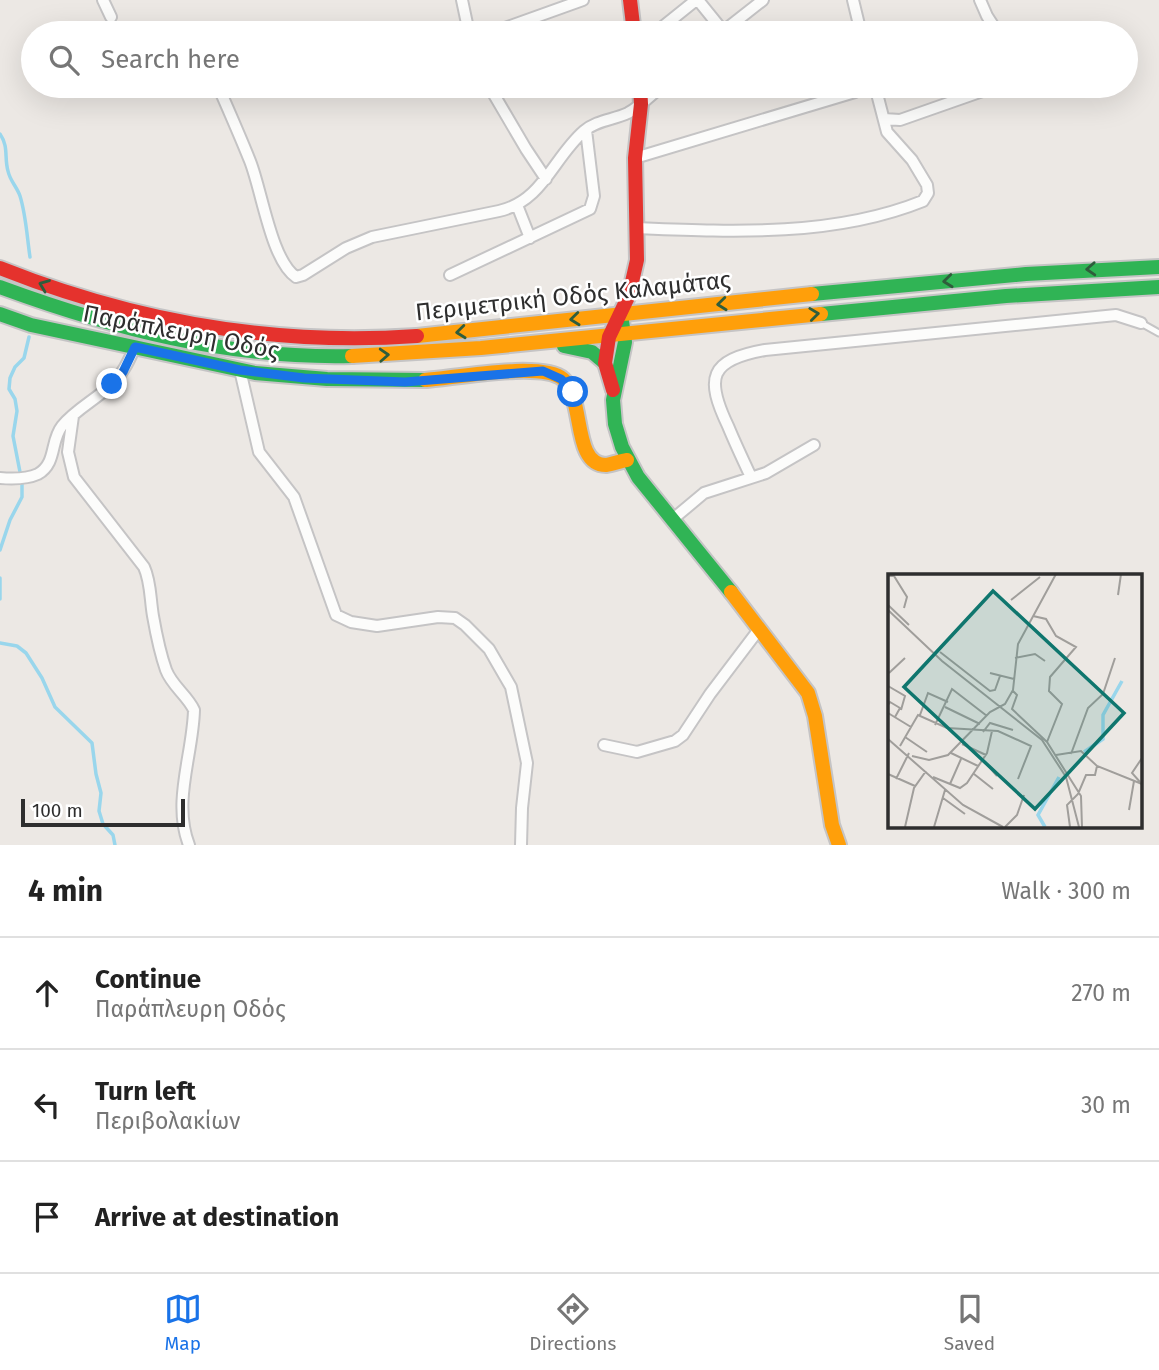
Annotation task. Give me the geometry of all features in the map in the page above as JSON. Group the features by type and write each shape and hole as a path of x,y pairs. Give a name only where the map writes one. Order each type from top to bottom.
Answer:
{"main road":[{"path":"630,0 633,21"},
{"path":"604,363 609,337 635,276 635,158 641,98"},
{"name":"Περιμετρική Οδός Καλαμάτας","path":"0,268 66,293 127,311 185,323 273,336 341,338 411,336 1016,274 1159,267"},
{"name":"Περιμετρική Οδός Καλαμάτας","path":"0,287 59,310 122,329 171,339 272,354 375,356 625,336 1017,294 1159,287"},
{"name":"Παράπλευρη Οδός","path":"0,314 31,325 240,370 304,378 405,382 543,371 561,379 573,392 578,406 583,449 589,459 604,467 627,460"},
{"path":"614,391 625,336 621,314"},
{"path":"530,344 579,348 592,352 604,363 614,391 617,427 627,460 760,628 807,693 812,704 832,825 839,845"}],"street":[{"path":"103,0 111,17"},
{"path":"463,0 467,21"},
{"path":"524,21 583,0"},
{"path":"670,21 697,0 713,21"},
{"path":"736,21 763,0"},
{"path":"853,0 859,21"},
{"path":"980,0 990,21"},
{"path":"223,98 250,162 274,244 284,266 296,277 346,248 372,237 517,205 534,194 586,130 608,118 629,112 648,98"},
{"path":"496,98 546,179"},
{"path":"635,158 835,98"},
{"path":"637,229 720,232 832,225 923,201 928,193 927,185 912,160 887,132 878,98"},
{"path":"884,119 900,120 963,98"},
{"path":"450,275 584,213 593,203 586,130"},
{"path":"517,205 530,238"},
{"path":"751,477 720,410 714,390 717,373 733,358 765,350 1116,315 1141,323"},
{"path":"0,478 36,475 46,468 61,428 123,372 135,347"},
{"path":"240,370 259,452 294,497 336,615 351,622 377,626 438,617 455,618 489,649 512,687 527,763 521,845"},
{"path":"72,416 68,452 74,477 144,566 165,668 171,681 190,701 194,710 182,824 189,845"},
{"path":"673,519 704,493 775,468 814,445"},
{"path":"604,746 638,752 675,741 683,735 760,628"}],"lane":[{"path":"1141,323 1159,333"}],"waterway":[{"path":"0,134 9,175 22,203 30,257"},
{"path":"20,472 13,436 17,411 15,399 9,389 10,378 15,367 24,358 29,337"},
{"path":"0,550 10,520 22,497 22,483"},
{"path":"0,578 0,599"},
{"path":"0,643 17,646 26,653 42,678 55,707 92,743 101,793 99,811 103,824 113,835 115,845"}],"traffic: fast":[{"path":"812,294 1026,274 1159,267"},
{"path":"0,287 129,328 217,347 307,356 352,356"},
{"path":"821,314 1006,296 1159,287"},
{"path":"0,314 31,325 255,373 327,379 425,380"},
{"path":"621,314 625,342 613,400 615,424 622,447 638,477 731,592"},
{"path":"564,346 592,352 605,363"}],"traffic: slow":[{"path":"417,336 812,294"},
{"path":"352,356 481,348 821,314"},
{"path":"425,380 518,371 552,374 563,379 570,388 588,454 595,462 606,465 627,460"},
{"path":"731,592 808,693 815,716 832,825 839,845"}],"traffic: jam":[{"path":"630,0 633,21"},
{"path":"613,390 605,363 609,337 629,295 637,260 635,158 641,98"},
{"path":"0,268 101,302 204,326 310,337 417,336"}],"route":[{"path":"112,384 123,372 135,347 240,370 304,378 405,382 543,371 556,375 573,392"}]}
